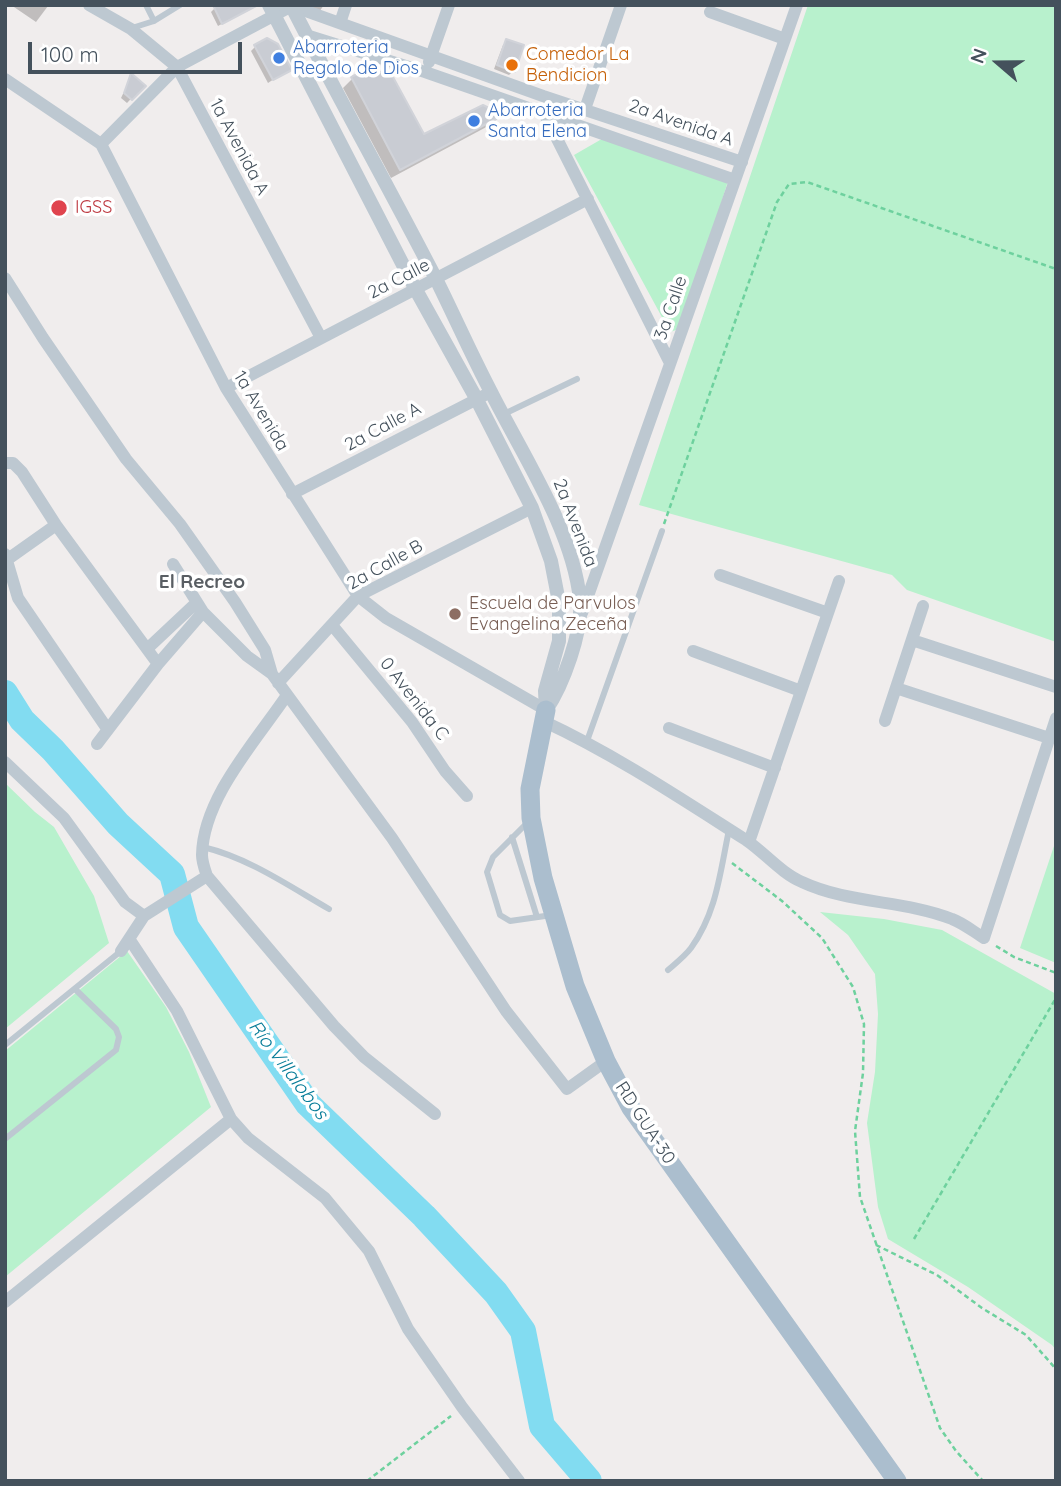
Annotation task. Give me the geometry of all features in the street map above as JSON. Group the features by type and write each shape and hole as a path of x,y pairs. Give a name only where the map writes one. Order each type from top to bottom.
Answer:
{"main road":[{"name":"RD GUA-30","path":"545,716 530,789 531,818 543,878 546,916 606,1061 631,1108 897,1481"}],"street":[{"name":"1a Avenida A","path":"89,5 131,29 177,67 321,338"},
{"path":"101,144 177,67 272,11 291,5"},
{"name":"2a Avenida A","path":"291,5 431,56 742,162"},
{"name":"2a Avenida","path":"291,5 436,279 548,501 568,552 580,601 578,623 568,665 545,716"},
{"path":"340,23 346,5"},
{"path":"425,72 449,5"},
{"path":"585,109 621,5"},
{"name":"3a Calle","path":"578,623 797,5"},
{"name":"2a Avenida","path":"272,11 532,509 551,561 559,602 559,641 545,691 545,716"},
{"path":"710,12 785,39"},
{"name":"2a Avenida A","path":"306,35 425,72 735,180"},
{"name":"1a Avenida","path":"5,79 101,144 226,388 358,596 386,618 749,842 799,881 831,893 922,909 954,919 984,938"},
{"path":"544,113 670,363"},
{"name":"2a Calle","path":"226,388 588,199"},
{"path":"5,278 126,459 180,524 235,602 265,650 275,679"},
{"name":"2a Calle A","path":"292,494 491,392"},
{"path":"5,463 12,463 22,472 158,664"},
{"name":"2a Calle B","path":"275,679 332,625 358,596 532,509"},
{"path":"57,525 7,556 18,598 108,730"},
{"path":"173,564 199,608 247,656 275,679 333,756 392,838 506,1011 567,1089 606,1061"},
{"path":"720,575 828,613"},
{"path":"749,842 839,581"},
{"path":"885,720 923,606"},
{"path":"148,649 199,608"},
{"path":"97,744 199,608"},
{"path":"560,621 578,623"},
{"name":"0 Avenida C","path":"332,625 412,722 445,771 467,796"},
{"path":"912,640 1056,687"},
{"path":"693,651 801,691"},
{"path":"896,688 1049,738"},
{"path":"287,695 231,776 214,806 205,835 202,858 207,876 334,1026 364,1057 435,1114"},
{"path":"984,938 1056,718"},
{"path":"670,728 775,768"},
{"path":"5,762 64,818 125,902 147,914"},
{"path":"121,951 147,914 207,876"},
{"path":"130,940 177,1011 231,1119 248,1139 325,1198 369,1251 408,1329 461,1407 519,1481"},
{"path":"5,1302 231,1119"}],"lane":[{"path":"146,5 154,21"},
{"path":"131,29 154,21 180,5"},
{"path":"503,415 577,379"},
{"path":"587,741 662,531"},
{"path":"512,837 546,916 510,920 500,915 487,872 492,857 512,837 531,818"},
{"path":"668,970 691,949 711,914 721,881 729,830"},
{"path":"204,847 252,865 329,909"},
{"path":"5,1045 121,951"},
{"path":"5,1139 116,1050 119,1037 116,1029 75,989"}],"path":[{"path":"662,531 777,202 789,184 807,182 1056,269"},
{"path":"723,857 782,901 822,938 853,987 864,1024 863,1073 855,1132 860,1198 940,1428 983,1481"},
{"path":"984,938 1014,957 1056,974"},
{"path":"914,1239 1056,998"},
{"path":"876,1245 937,1275 982,1308 1026,1335 1056,1370"},
{"path":"368,1481 461,1407"}],"green space":[{"path":"808,5 1056,5 1056,642 907,590 892,575 639,505"},
{"path":"607,136 728,181 682,328 670,332 574,155"},
{"path":"5,783 54,827 94,896 109,943 5,1029"},
{"path":"1056,840 1056,963 1020,948"},
{"path":"820,912 884,919 942,930 1056,994 1056,1350 968,1287 888,1239 878,1207 867,1123 875,1072 878,1014 875,974 848,935"},
{"path":"127,951 166,1007 189,1052 211,1107 5,1277 5,1051"}],"building":[{"path":"213,5 258,5 222,24"},
{"path":"267,38 278,44 292,70 273,80 254,45"},
{"path":"506,39 524,45 515,72 497,65"},
{"path":"370,68 393,77 424,134 483,105 503,115 400,170 351,77"},
{"path":"131,73 146,86 132,100 124,93"}],"waterway":[{"name":"Río Villalobos","path":"5,693 22,720 53,750 118,824 172,874 186,927 308,1104 424,1216 496,1293 523,1331 542,1426 589,1481"}],"place":[{"name":"Abarroteria Regalo de Dios","path":"279,58"},
{"name":"Comedor La Bendicion","path":"512,65"},
{"name":"Abarroteria Santa Elena","path":"474,121"},
{"name":"IGSS","path":"59,208"},
{"name":"Escuela de Parvulos Evangelina Zeceña","path":"455,614"}],"district":[{"name":"El Recreo","path":"202,582"}]}
